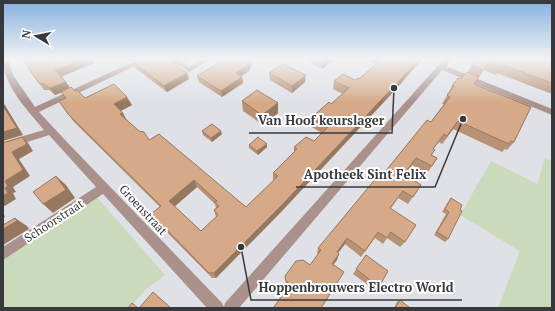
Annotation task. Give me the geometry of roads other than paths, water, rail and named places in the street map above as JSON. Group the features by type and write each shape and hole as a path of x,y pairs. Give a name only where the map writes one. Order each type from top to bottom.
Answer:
{"street":[{"name":"Groenstraat","path":"8,74 17,89 51,131 217,308"},
{"path":"34,111 114,74"},
{"path":"230,308 436,74"},
{"path":"468,74 552,112"},
{"path":"3,146 51,131"},
{"name":"Schoorstraat","path":"3,254 104,188"}],"place":[{"name":"Van Hoof keurslager","path":"394,88"},
{"name":"Apotheek Sint Felix","path":"463,119"},
{"name":"Hoppenbrouwers Electro World","path":"241,247"}]}
